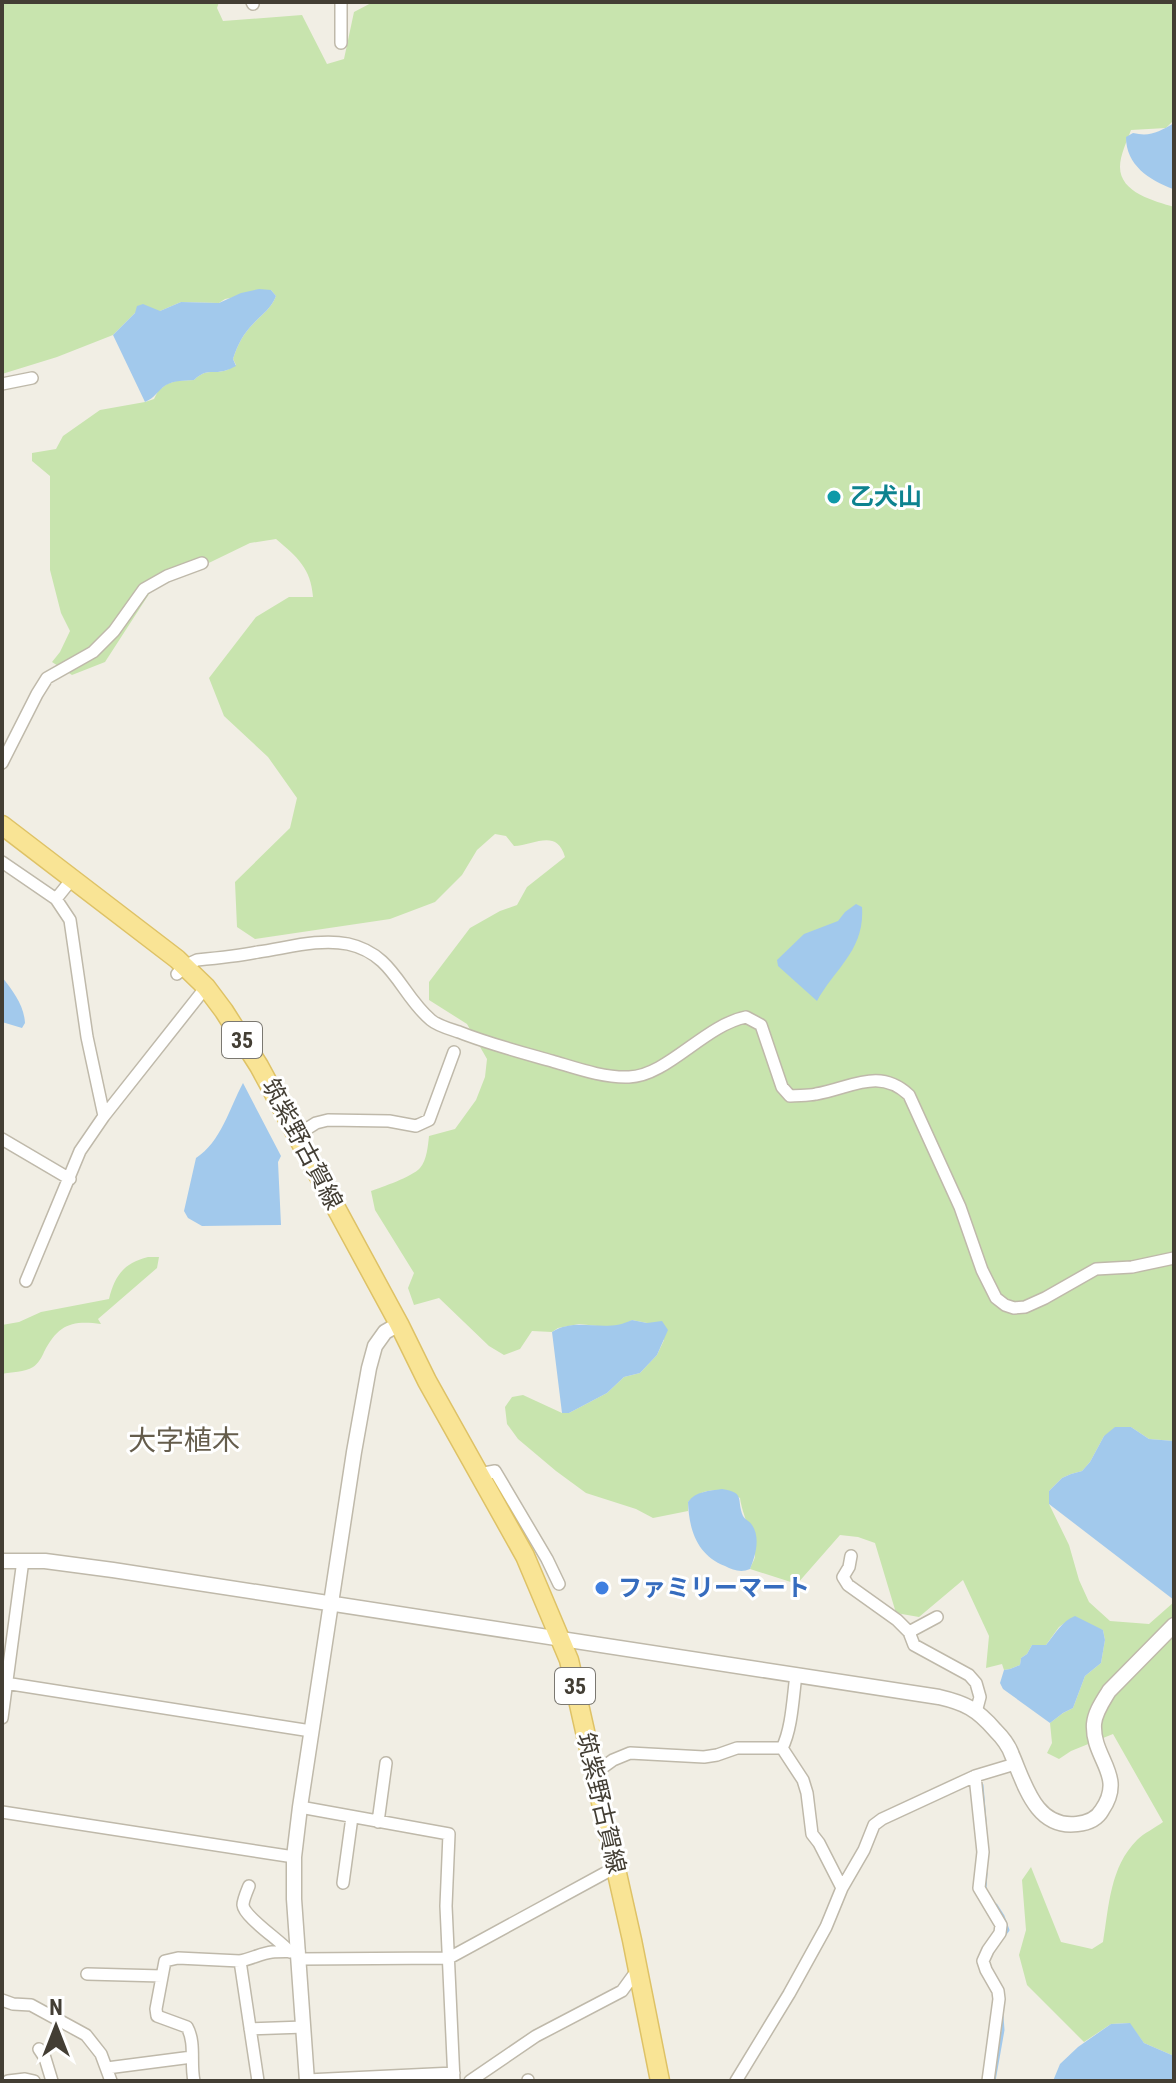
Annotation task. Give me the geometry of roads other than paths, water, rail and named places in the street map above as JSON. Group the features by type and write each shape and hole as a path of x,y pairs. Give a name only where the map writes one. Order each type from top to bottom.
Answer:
{"main road":[{"name":"筑紫野古賀線","path":"2,825 64,888"},
{"name":"筑紫野古賀線","path":"2,839 64,888 181,970 202,992 259,1066 427,1381 525,1556 569,1660 660,2081"},
{"name":"筑紫野古賀線","path":"202,992 243,1060 379,1307 399,1324"}],"street":[{"path":"341,2 341,43"},
{"path":"2,384 32,378"},
{"path":"2,763 47,678 93,652 114,631 144,589 167,576 202,563"},
{"path":"2,862 64,888 87,1037 104,1116"},
{"path":"181,970 197,960 314,943 348,944 369,952 387,964 433,1022 483,1042 610,1076 643,1076 734,1019 746,1017 761,1025 782,1087 790,1096 816,1094 867,1081 897,1084 909,1095 960,1207 982,1270 996,1298 1005,1305 1025,1307 1096,1269 1132,1267 1174,1258"},
{"path":"26,1281 80,1151 202,992"},
{"path":"297,1135 316,1123 328,1120 389,1121 416,1126 429,1120 454,1052"},
{"path":"2,1139 70,1179"},
{"path":"300,1807 449,1834 446,1906 454,2077 307,2080 296,1954 294,1857 300,1807 369,1368 375,1346 385,1332 399,1324"},
{"path":"479,1474 495,1471 559,1584"},
{"path":"851,1556 843,1577 848,1585 897,1620 909,1632 914,1645 969,1675 976,1683 980,1697 976,1712"},
{"path":"2,1718 23,1560"},
{"path":"2,1561 45,1561 113,1570 962,1702 1000,1736 1013,1756 1037,1809 1050,1821 1068,1825 1084,1823 1099,1815 1111,1793 1108,1767 1096,1744 1094,1721 1097,1712 1109,1691 1174,1625"},
{"path":"909,1632 937,1617"},
{"path":"782,1748 796,1675"},
{"path":"5,1683 311,1731"},
{"path":"595,1773 630,1753 704,1757 737,1748 782,1748"},
{"path":"782,1748 803,1780 812,1834 842,1888"},
{"path":"378,1822 386,1763"},
{"path":"736,2081 818,1940 874,1825 975,1776 1015,1764"},
{"path":"975,1776 982,1839 979,1888 1001,1925 1000,1933 983,1961 999,1999 988,2081"},
{"path":"2,1812 294,1857"},
{"path":"343,1883 352,1817"},
{"path":"194,2081 191,2034 187,2027 157,2016 165,1961 178,1958 240,1961 274,1952 449,1958 616,1867"},
{"path":"249,1886 243,1905 246,1915 296,1954"},
{"path":"240,1961 258,2081"},
{"path":"470,2081 536,2036 622,1991 638,1969"},
{"path":"87,1974 162,1976"},
{"path":"2,2000 31,2005 86,2035 101,2054 111,2081"},
{"path":"250,2029 304,2027"},
{"path":"39,2049 52,2081"},
{"path":"107,2068 192,2057"},
{"path":"8,2081 34,2081"}],"water":[{"path":"1174,123 1173,189 1140,170 1130,156 1126,137 1133,133 1154,133"},
{"path":"259,289 271,290 276,296 241,340 233,359 236,366 206,373 194,380 169,383 145,402 113,335 135,313 137,306 143,304 160,311 181,302 219,303"},
{"path":"856,904 862,907 859,935 817,1001 778,966 777,960 804,934 838,921"},
{"path":"2,977 23,1010 25,1023 22,1028 2,1022"},
{"path":"243,1083 281,1156 278,1162 281,1225 202,1226 188,1218 184,1211 196,1158 218,1134"},
{"path":"632,1320 647,1323 662,1321 668,1330 657,1355 640,1373 624,1377 607,1393 569,1413 562,1413 552,1332 572,1325 611,1326"},
{"path":"1115,1427 1131,1427 1149,1439 1174,1441 1174,1600 1049,1504 1049,1491 1062,1478 1082,1471 1104,1436"},
{"path":"722,1489 737,1495 743,1516 755,1530 755,1553 747,1570 734,1570 715,1561 701,1548 693,1532 688,1502 699,1494"},
{"path":"1075,1616 1103,1630 1105,1640 1101,1663 1085,1676 1073,1708 1050,1723 1003,1689 1000,1683 1004,1670 1020,1665 1021,1658 1032,1645 1046,1645 1062,1624"},
{"path":"1130,2023 1144,2043 1174,2056 1174,2081 1053,2081 1060,2064 1078,2047 1111,2024"}],"waterway":[{"path":"982,1785 985,1821"},
{"path":"985,1889 986,1873"},
{"path":"996,1905 1008,1930 1005,1934"},
{"path":"994,2081 1003,2030 1002,2016"}],"place":[{"name":"乙犬山","path":"834,497"},
{"name":"ファミリーマート","path":"602,1588"}],"district":[{"name":"大字植木","path":"184,1440"}]}
